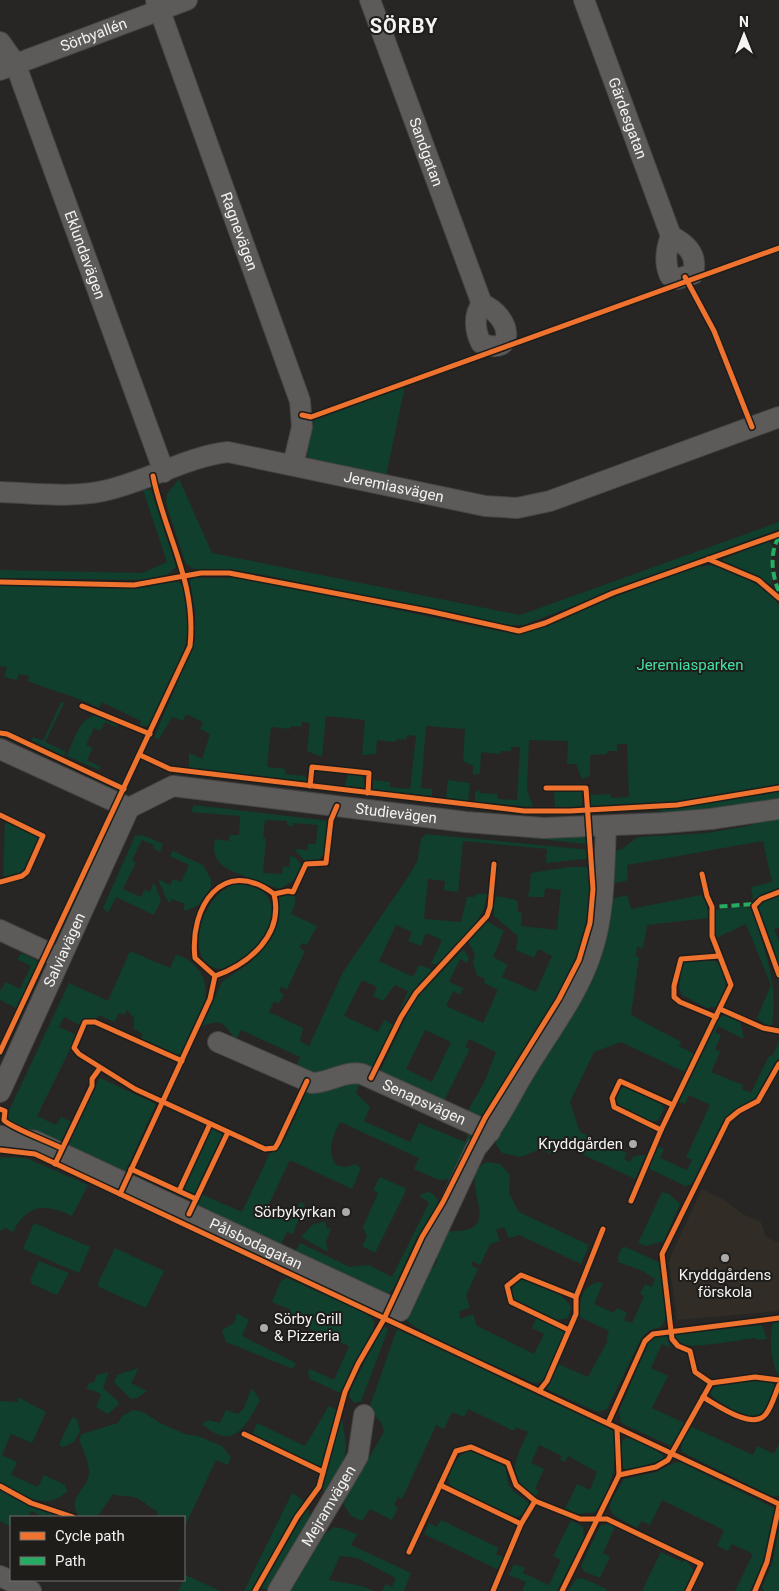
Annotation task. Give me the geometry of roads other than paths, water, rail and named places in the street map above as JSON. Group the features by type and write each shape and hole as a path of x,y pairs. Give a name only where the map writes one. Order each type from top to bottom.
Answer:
{"street":[{"name":"Sörbyallén","path":"8,66 158,5 187,0"},
{"name":"Sandgatan","path":"370,0 482,304"},
{"name":"Gärdesgatan","path":"584,0 671,236"},
{"name":"Ragnevägen","path":"158,5 300,402 302,427 293,465"},
{"name":"Eklundavägen","path":"0,42 164,472"},
{"name":"Jeremiasvägen","path":"0,492 80,494 102,491 164,472 206,456 228,452 485,506 517,508 550,501 779,417"},
{"path":"0,749 129,808"},
{"name":"Studievägen","path":"129,808 174,786 466,822 544,828 711,820 779,809"},
{"name":"Salviavägen","path":"0,1092 129,808"},
{"path":"490,1132 505,1103 569,1001 592,952 604,892 606,826"},
{"path":"0,930 60,958"},
{"name":"Senapsvägen","path":"218,1042 312,1083 320,1083 350,1074 362,1074 490,1132"},
{"name":"Pålsbodagatan","path":"0,1136 35,1141 400,1310 476,1148 490,1132"},
{"name":"Mejramvägen","path":"278,1591 358,1456 364,1415"},
{"path":"10,1581 31,1591"}],"place":[{"name":"Kryddgården","path":"633,1144"},
{"name":"Sörbykyrkan","path":"346,1212"},
{"name":"Kryddgårdens förskola","path":"725,1258"},
{"name":"Sörby Grill & Pizzeria","path":"264,1328"}],"district":[{"name":"SÖRBY","path":"404,26"}],"park label":[{"name":"Jeremiasparken","path":"690,665"}]}
